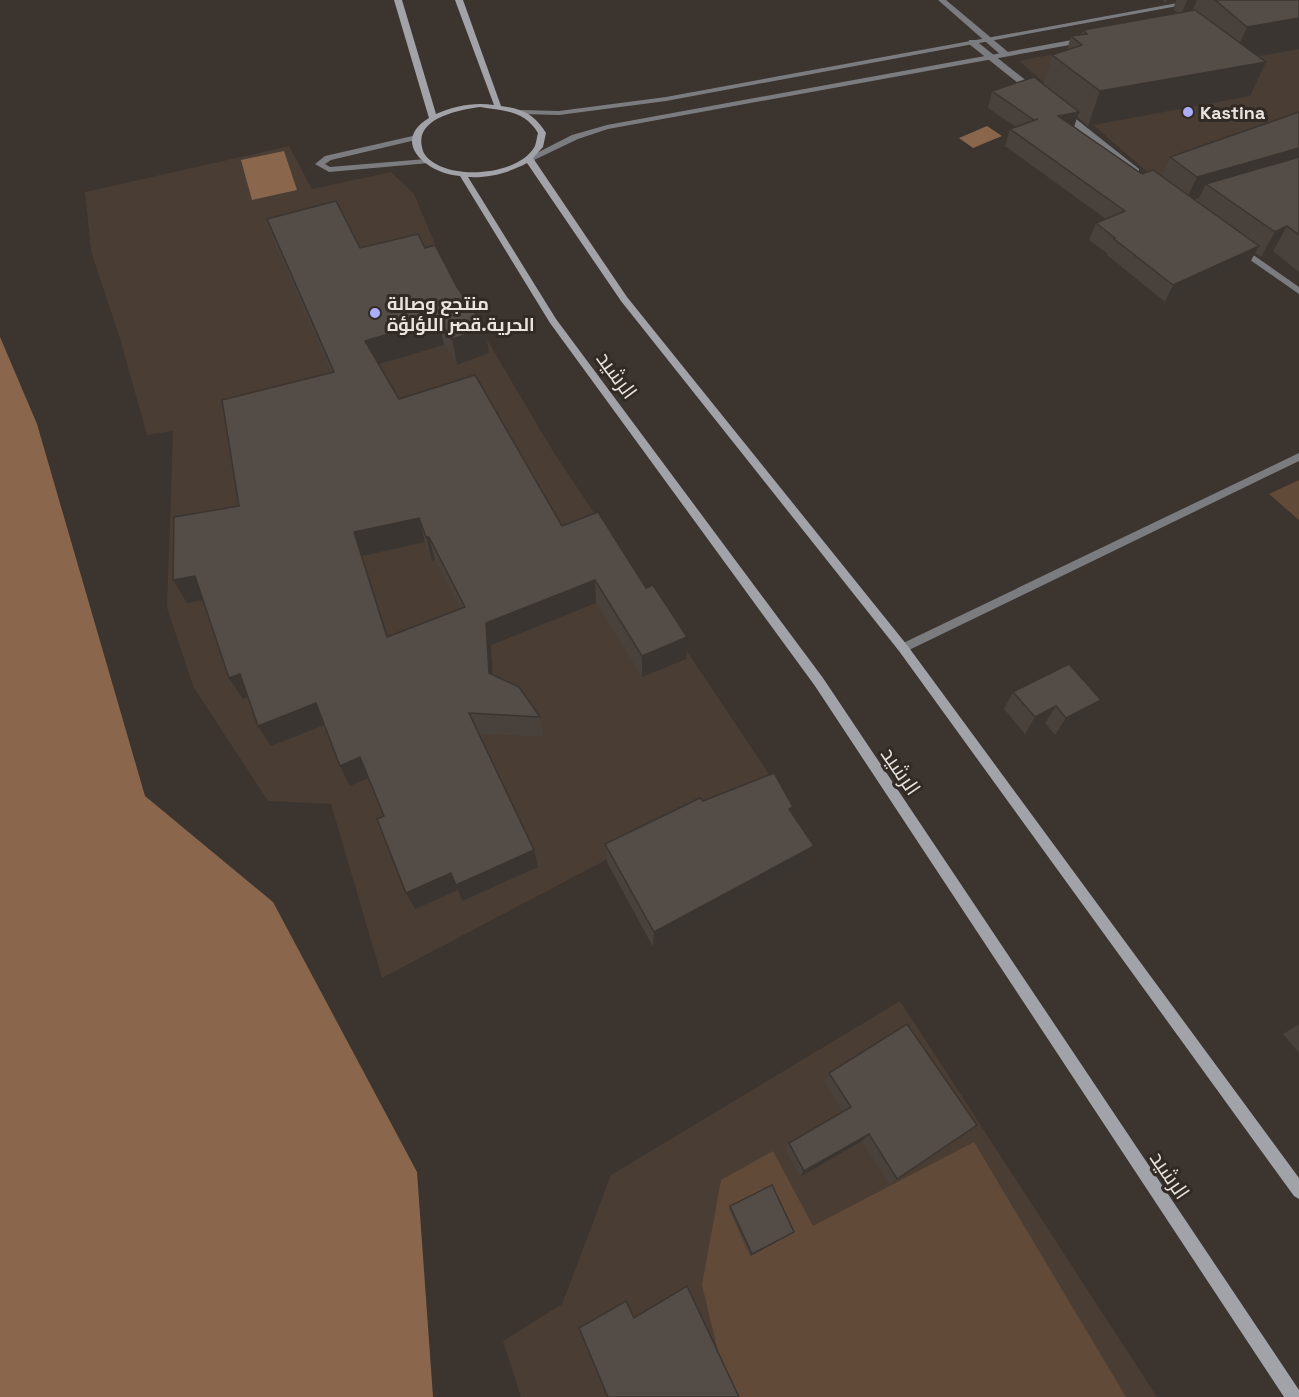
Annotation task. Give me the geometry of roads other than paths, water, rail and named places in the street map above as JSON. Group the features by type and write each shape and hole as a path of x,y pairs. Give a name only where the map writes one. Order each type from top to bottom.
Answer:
{"main road":[{"path":"398,0 433,118"},
{"path":"459,0 498,105"},
{"path":"498,105 522,112 538,124 542,133 542,142 529,159 500,173 463,175 446,172 426,161 417,147 417,137 423,127 433,118 463,107 498,105"},
{"path":"529,159 624,299 903,648 1299,1191"},
{"name":"الرشيد","path":"463,175 553,321 819,682 1294,1397"}],"street":[{"path":"942,0 1005,54"},
{"path":"522,112 560,113 666,99 1206,0"},
{"path":"529,159 575,137 607,127 1088,39"},
{"path":"972,42 1045,99"},
{"path":"1054,107 1145,178"},
{"path":"417,137 328,158 319,164 329,170 426,161"},
{"path":"1227,239 1299,291"},
{"path":"903,648 1299,458"}],"place":[{"name":"Kastina","path":"1188,112"},
{"name":"منتجع وصالة الحرية.قصر اللؤلؤة","path":"375,313"}]}
